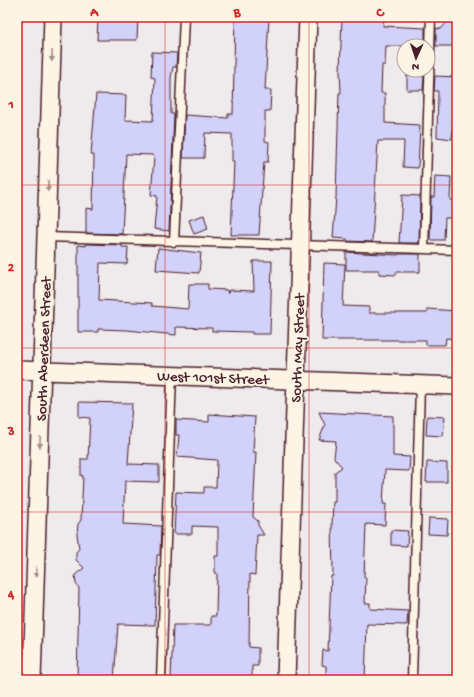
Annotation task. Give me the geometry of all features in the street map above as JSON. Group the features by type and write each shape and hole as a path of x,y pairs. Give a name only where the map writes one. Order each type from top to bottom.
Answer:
{"street":[{"name":"South Aberdeen Street","path":"32,680 53,17"},
{"name":"South May Street","path":"286,680 308,17"},
{"name":"West 101st Street","path":"17,370 457,386"}],"lane":[{"path":"174,242 184,17"},
{"path":"424,249 431,17"},
{"path":"46,237 457,250"},
{"path":"161,680 172,375"},
{"path":"412,680 420,385"}],"building":[{"path":"98,17 138,17 137,40 97,40"},
{"path":"235,17 269,17 265,90 271,90 270,111 265,111 265,141 269,142 268,162 264,162 259,235 231,235 234,161 232,161 232,134 205,133 204,158 183,158 185,115 228,118 228,114 233,114"},
{"path":"342,17 384,17 383,26 425,28 425,38 396,38 396,46 386,46 385,65 382,65 381,93 385,93 385,123 420,125 418,168 403,167 404,141 378,141 372,242 347,241 347,239 333,238 336,197 339,93 341,93 340,70"},
{"path":"449,20 457,28 457,46 436,46 436,28 441,29"},
{"path":"152,52 177,53 176,67 173,67 171,78 171,114 174,114 169,231 154,229 157,196 151,195 154,157 152,155 126,154 122,234 86,233 86,208 93,209 94,155 91,155 96,94 126,95 125,120 153,121 155,78 151,77"},
{"path":"436,76 457,77 452,139 437,137 438,91 434,91"},
{"path":"407,78 424,78 423,90 407,90"},
{"path":"435,176 451,177 450,200 456,201 456,218 445,218 444,240 430,240 431,197 434,197"},
{"path":"402,195 420,196 419,243 399,243"},
{"path":"204,215 208,229 194,234 189,220"},
{"path":"86,244 122,245 122,247 128,247 127,264 100,263 99,300 152,303 152,306 188,309 189,284 208,284 208,289 227,290 228,294 229,290 254,291 253,261 272,261 270,334 212,331 212,328 176,327 176,335 127,330 98,329 98,332 78,332 78,245 86,246"},
{"path":"158,248 201,253 199,273 156,270"},
{"path":"346,252 398,255 420,254 420,272 396,272 396,275 379,274 379,270 346,270"},
{"path":"324,263 345,264 343,306 369,307 369,313 427,313 427,309 457,311 457,339 446,338 445,345 426,345 426,340 322,340"},
{"path":"79,402 132,403 128,464 159,465 159,482 125,481 123,524 161,526 160,555 157,555 155,625 118,624 114,680 77,680 79,588 76,584 75,575 84,568 76,560 76,552 79,549 77,534 78,524 81,520 83,476 81,476 81,459 88,459 90,418 79,417"},
{"path":"319,412 393,416 393,456 410,457 409,471 385,470 383,504 386,504 385,525 366,524 364,577 366,577 365,603 370,603 370,609 408,611 407,625 367,624 365,680 326,680 326,666 322,665 323,650 328,651 331,576 333,576 332,523 333,502 335,502 335,472 342,467 334,458 336,441 319,440 325,425"},
{"path":"209,414 255,417 253,452 256,452 253,517 258,521 258,525 264,535 257,535 255,575 250,574 249,647 258,648 258,666 252,666 252,680 171,680 173,625 211,625 211,616 216,616 217,573 215,573 215,556 218,556 218,527 192,526 192,534 174,534 176,492 204,493 204,487 216,487 217,460 177,457 179,435 176,435 176,420 209,422"},
{"path":"427,416 445,417 443,436 426,435"},
{"path":"427,462 447,463 447,482 426,482"},
{"path":"429,518 448,519 447,535 428,534"},
{"path":"391,530 408,531 407,546 391,545"}]}
